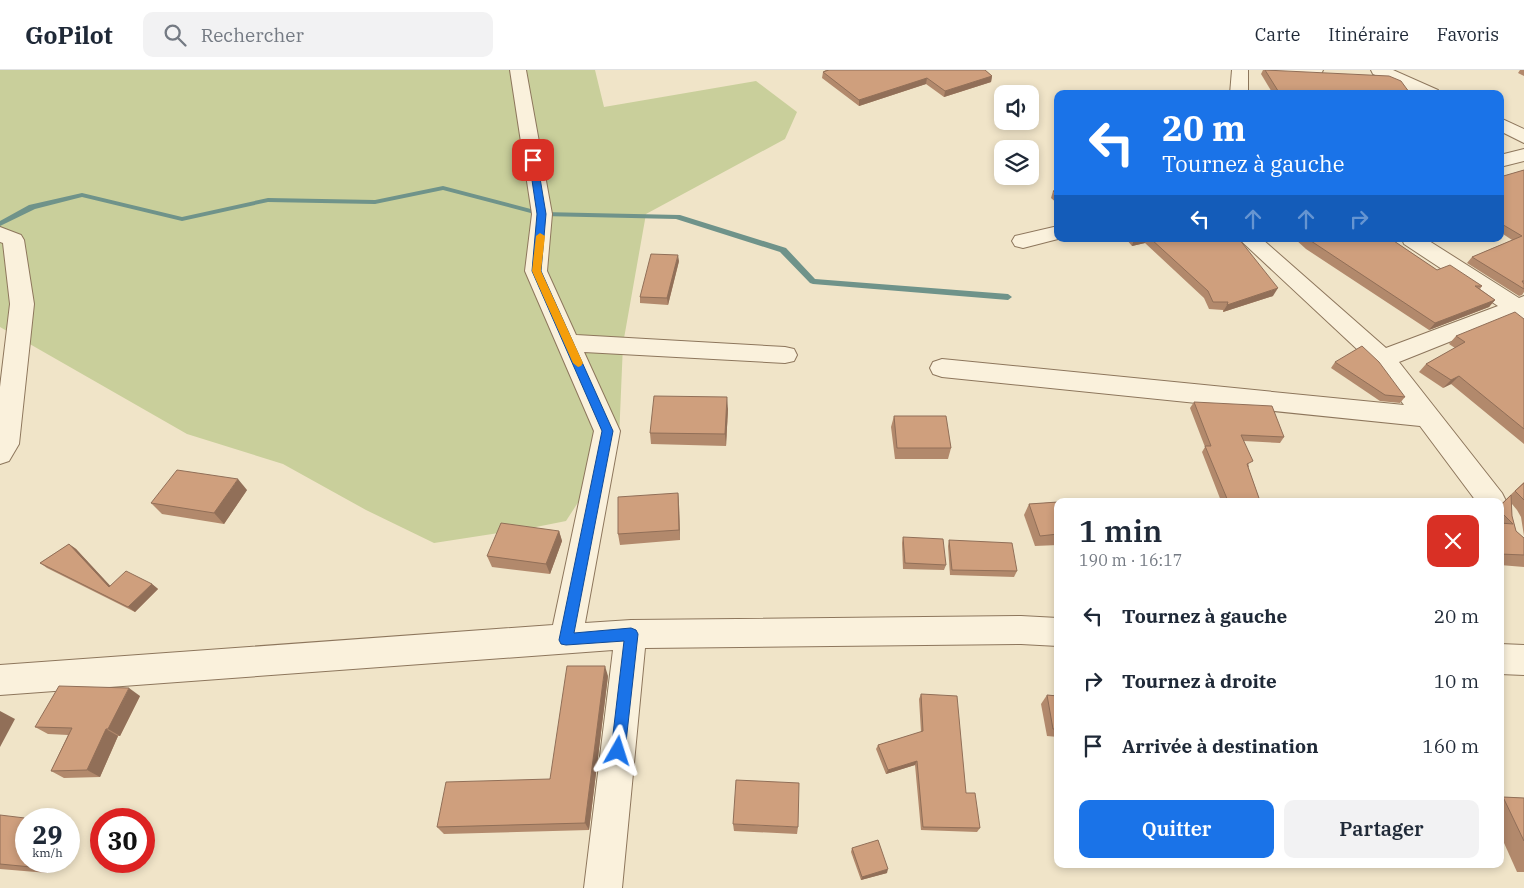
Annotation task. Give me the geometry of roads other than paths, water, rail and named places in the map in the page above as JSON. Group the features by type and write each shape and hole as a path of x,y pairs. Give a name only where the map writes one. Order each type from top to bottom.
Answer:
{"street":[{"path":"518,70 542,214 536,271 607,431 566,640"},
{"path":"1222,71 1231,70"},
{"path":"1240,70 1240,90"},
{"path":"1274,70 1315,70"},
{"path":"1379,70 1423,90"},
{"path":"1504,126 1524,137"},
{"path":"1504,159 1524,155"},
{"path":"0,233 13,240 22,304 2,448"},
{"path":"1023,241 1054,233"},
{"path":"1253,242 1383,359 1489,498"},
{"path":"1417,242 1521,308"},
{"path":"1383,359 1521,308"},
{"path":"569,343 785,355"},
{"path":"942,368 1427,417"},
{"path":"0,680 631,634 1021,630 1054,632"},
{"path":"603,888 631,634"},
{"path":"1504,658 1524,660"}],"waterway":[{"path":"0,224 32,207 82,195 182,219 268,200 375,202 443,188 542,214 677,217 783,250 813,281 1008,297"}]}
